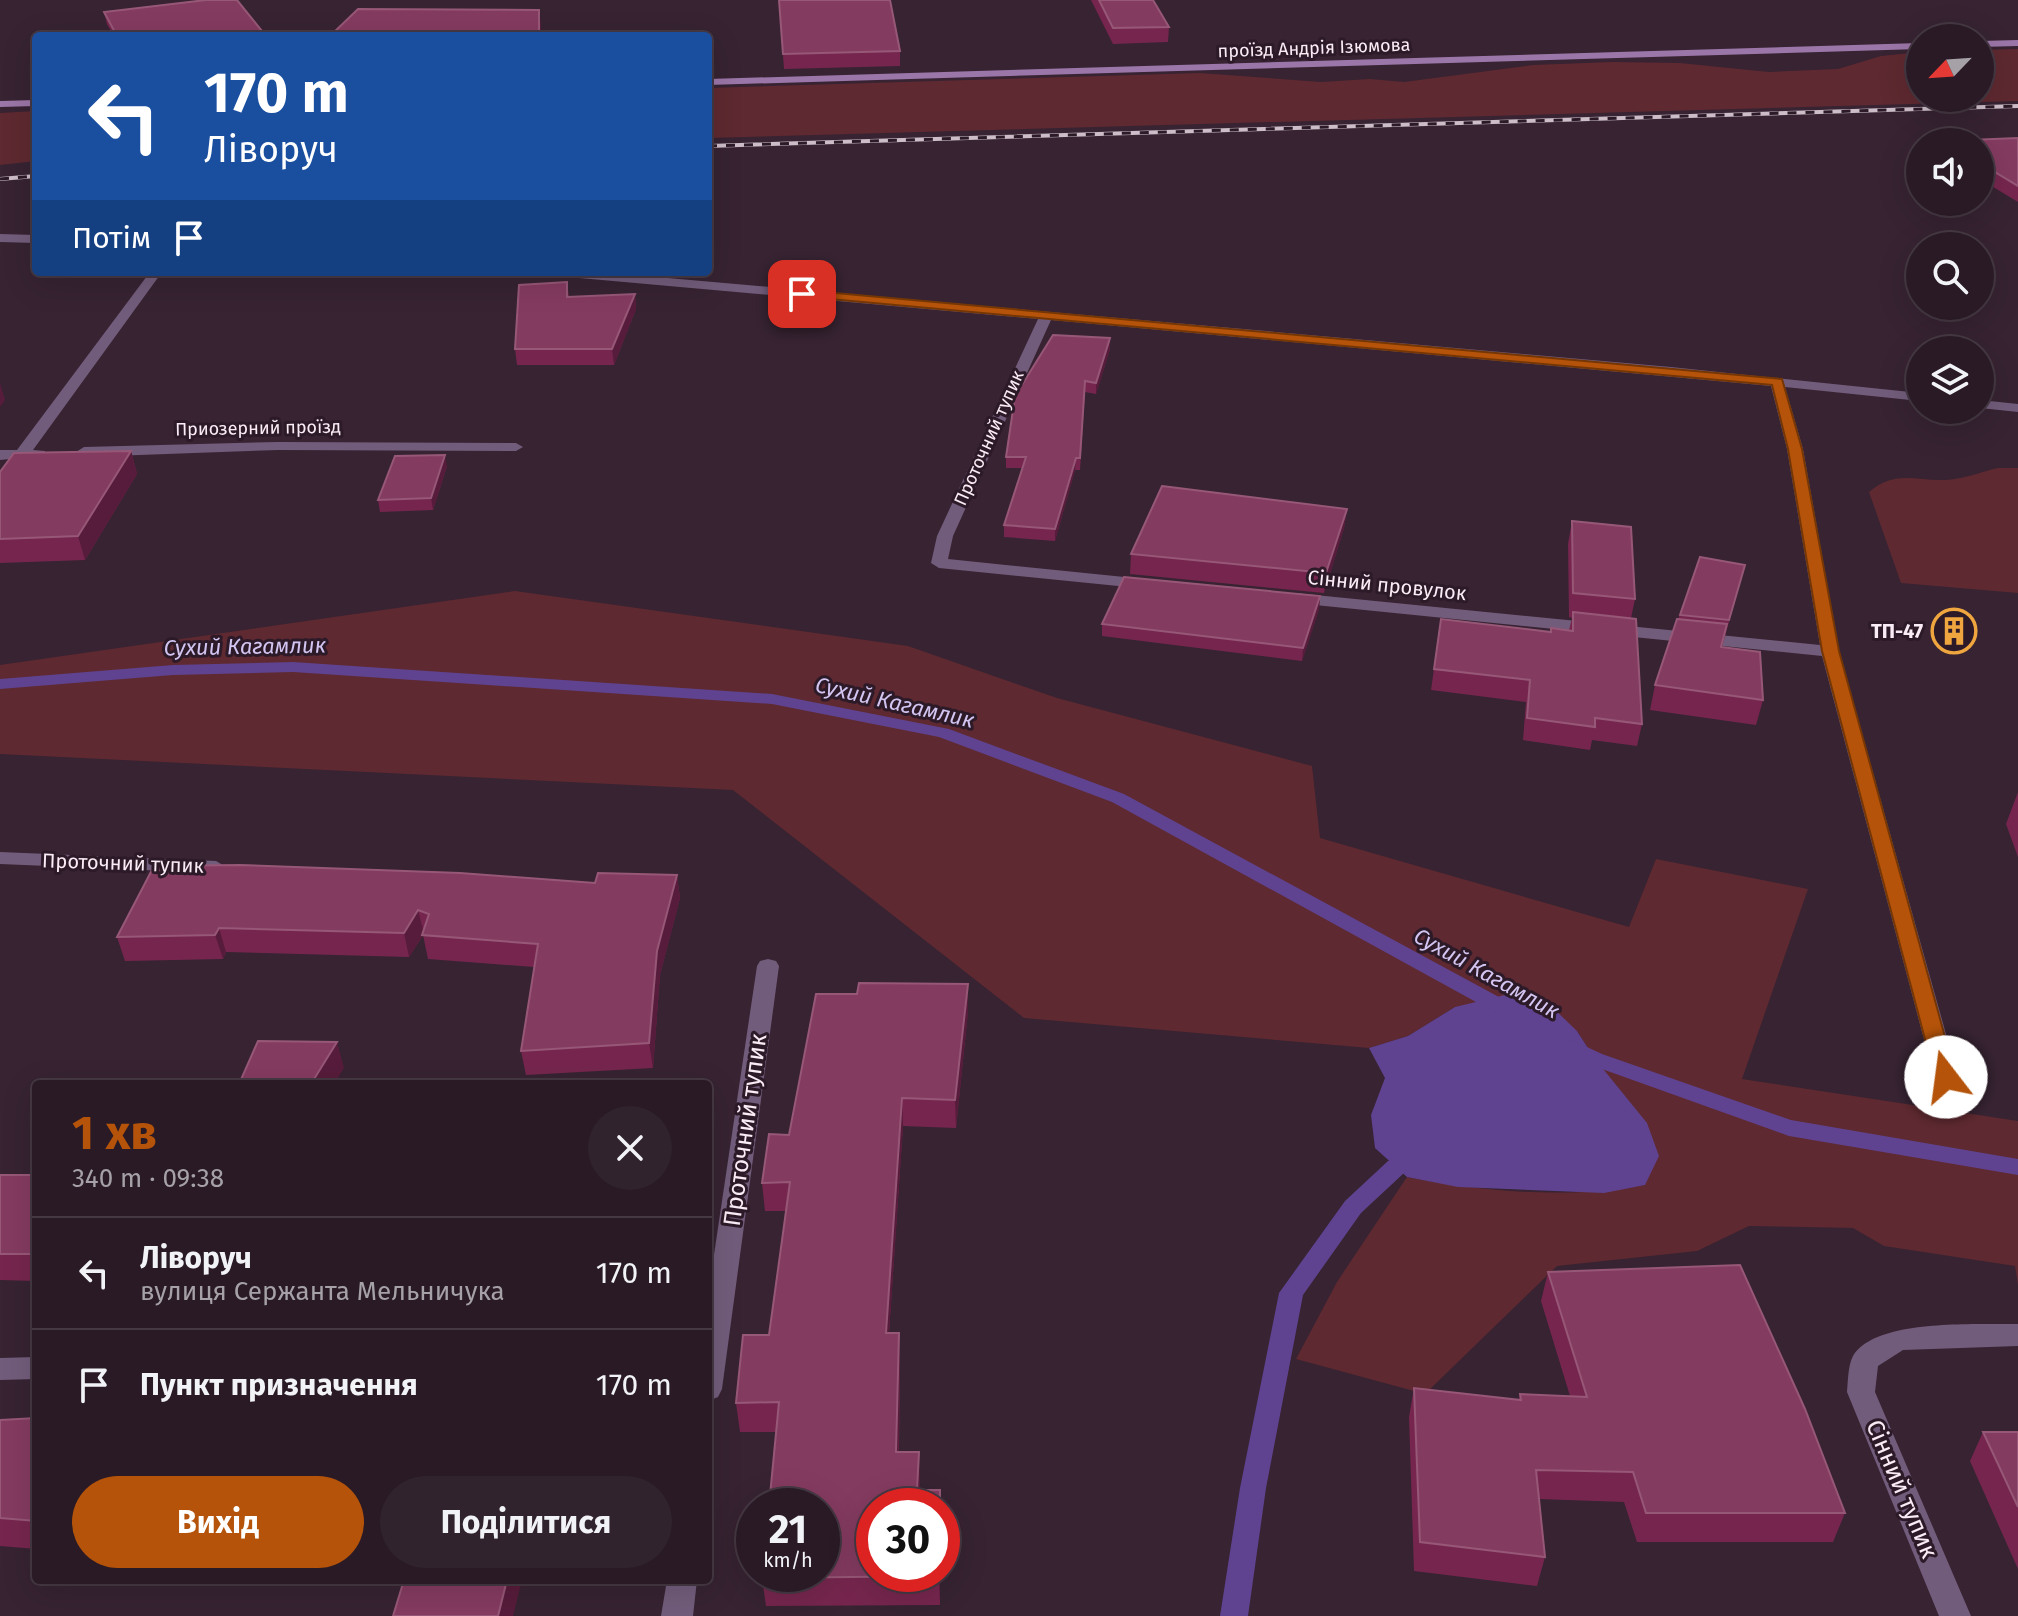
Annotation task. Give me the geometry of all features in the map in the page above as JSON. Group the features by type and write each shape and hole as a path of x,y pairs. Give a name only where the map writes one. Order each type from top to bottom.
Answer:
{"street":[{"path":"1994,44 2018,43"},
{"name":"проїзд Андрія Ізюмова","path":"712,82 1906,46"},
{"path":"0,104 32,103"},
{"path":"0,238 32,239"},
{"path":"0,484 153,276"},
{"path":"601,276 1906,396"},
{"name":"Проточний тупик","path":"1046,316 957,507 945,536 939,563 1162,585"},
{"path":"1777,382 1795,449 1830,651 1946,1077"},
{"path":"1994,405 2018,408"},
{"name":"Приозерний проїзд","path":"0,455 278,446 516,447"},
{"name":"Сінний провулок","path":"1273,596 1830,651"},
{"name":"Проточний тупик","path":"0,858 231,867"},
{"name":"Проточний тупик","path":"712,1352 768,966"},
{"name":"Сінний тупик","path":"1955,1616 1861,1392 1865,1360 1898,1339 2018,1335"},
{"path":"0,1369 32,1368"},
{"path":"677,1616 681,1584"}],"shaded area":[{"path":"2018,49 2018,101 1994,102 1994,50"},
{"path":"1906,53 1906,104 712,138 712,88 1200,73 1321,82 1370,79 1404,82 1533,65 1612,62 1680,63 1769,72 1838,69 1881,56"},
{"path":"32,111 32,161 0,165 0,113"},
{"path":"1998,468 2018,468 2018,593 1901,583 1869,492 1880,484 1900,478 1955,479"},
{"path":"515,591 908,646 1057,698 1312,766 1320,838 1629,927 1656,859 1808,889 1742,1079 2018,1121 2018,1285 2015,1266 1884,1246 1853,1228 1749,1226 1697,1251 1557,1266 1425,1394 1296,1359 1337,1282 1407,1177 1465,1187 1526,1192 1586,1192 1645,1185 1595,1059 1577,1031 1455,1007 1408,1036 1369,1048 1024,1018 733,790 0,754 0,665"},
{"path":"1509,994 1550,1005 1577,1031 1595,1059 1647,1123 1659,1156 1645,1185 1604,1193 1458,1187 1407,1177 1375,1148 1371,1115 1385,1078 1369,1048 1408,1036 1455,1007"}],"building":[{"path":"206,0 237,0 263,32 115,32 104,12"},
{"path":"779,0 890,0 900,51 783,54"},
{"path":"1099,0 1153,0 1169,27 1113,28"},
{"path":"358,9 539,10 539,32 334,32"},
{"path":"2018,138 2018,186 1994,171 1994,139"},
{"path":"567,282 567,297 635,294 612,349 515,349 519,285"},
{"path":"1053,335 1110,338 1096,383 1085,381 1080,458 1076,458 1055,529 1004,525 1026,457 1006,457 1015,396"},
{"path":"131,451 78,536 0,539 0,472 14,453"},
{"path":"445,455 431,498 378,500 395,456"},
{"path":"1162,486 1347,509 1326,573 1131,554"},
{"path":"1572,521 1631,527 1635,599 1573,593"},
{"path":"1700,557 1745,565 1729,620 1680,615"},
{"path":"1124,577 1320,596 1303,648 1102,624"},
{"path":"1573,612 1636,619 1642,724 1595,718 1595,727 1527,718 1530,680 1434,669 1441,619 1551,632 1551,628 1573,631"},
{"path":"1677,619 1727,624 1721,647 1760,652 1763,700 1655,685"},
{"path":"240,865 460,873 595,883 598,873 677,875 657,951 649,1043 521,1051 538,944 422,935 429,914 418,910 404,933 219,928 215,935 117,937 154,866"},
{"path":"859,983 968,984 955,1100 902,1098 886,1333 899,1333 896,1452 919,1452 917,1488 856,1488 856,1577 840,1577 840,1488 771,1488 779,1402 736,1403 743,1335 769,1335 790,1182 762,1183 769,1134 789,1135 816,994 857,994"},
{"path":"258,1041 337,1042 313,1080 241,1080"},
{"path":"0,1175 32,1175 32,1254 0,1254"},
{"path":"1740,1265 1805,1409 1845,1513 1646,1513 1633,1472 1536,1470 1545,1557 1420,1542 1414,1388 1521,1400 1520,1394 1587,1397 1548,1272"},
{"path":"32,1418 32,1521 0,1518 0,1420"},
{"path":"1983,1432 2018,1432 2018,1507"},
{"path":"403,1584 506,1584 498,1616 393,1616"}],"waterway":[{"name":"Сухий Кагамлик","path":"0,684 173,670 293,667 772,699 943,733 1118,798 1503,1008"},
{"name":"Сухий Кагамлик","path":"1574,1048 1595,1059 1789,1128 2018,1167"},
{"path":"1234,1616 1253,1488 1291,1293 1353,1207 1396,1167"}],"railway":[{"path":"712,146 2018,106"},
{"path":"0,179 32,176"}],"place":[{"name":"ТП-47","path":"1954,631"}],"route":[{"path":"802,294 1777,382 1795,449 1830,651 1946,1077"}]}
